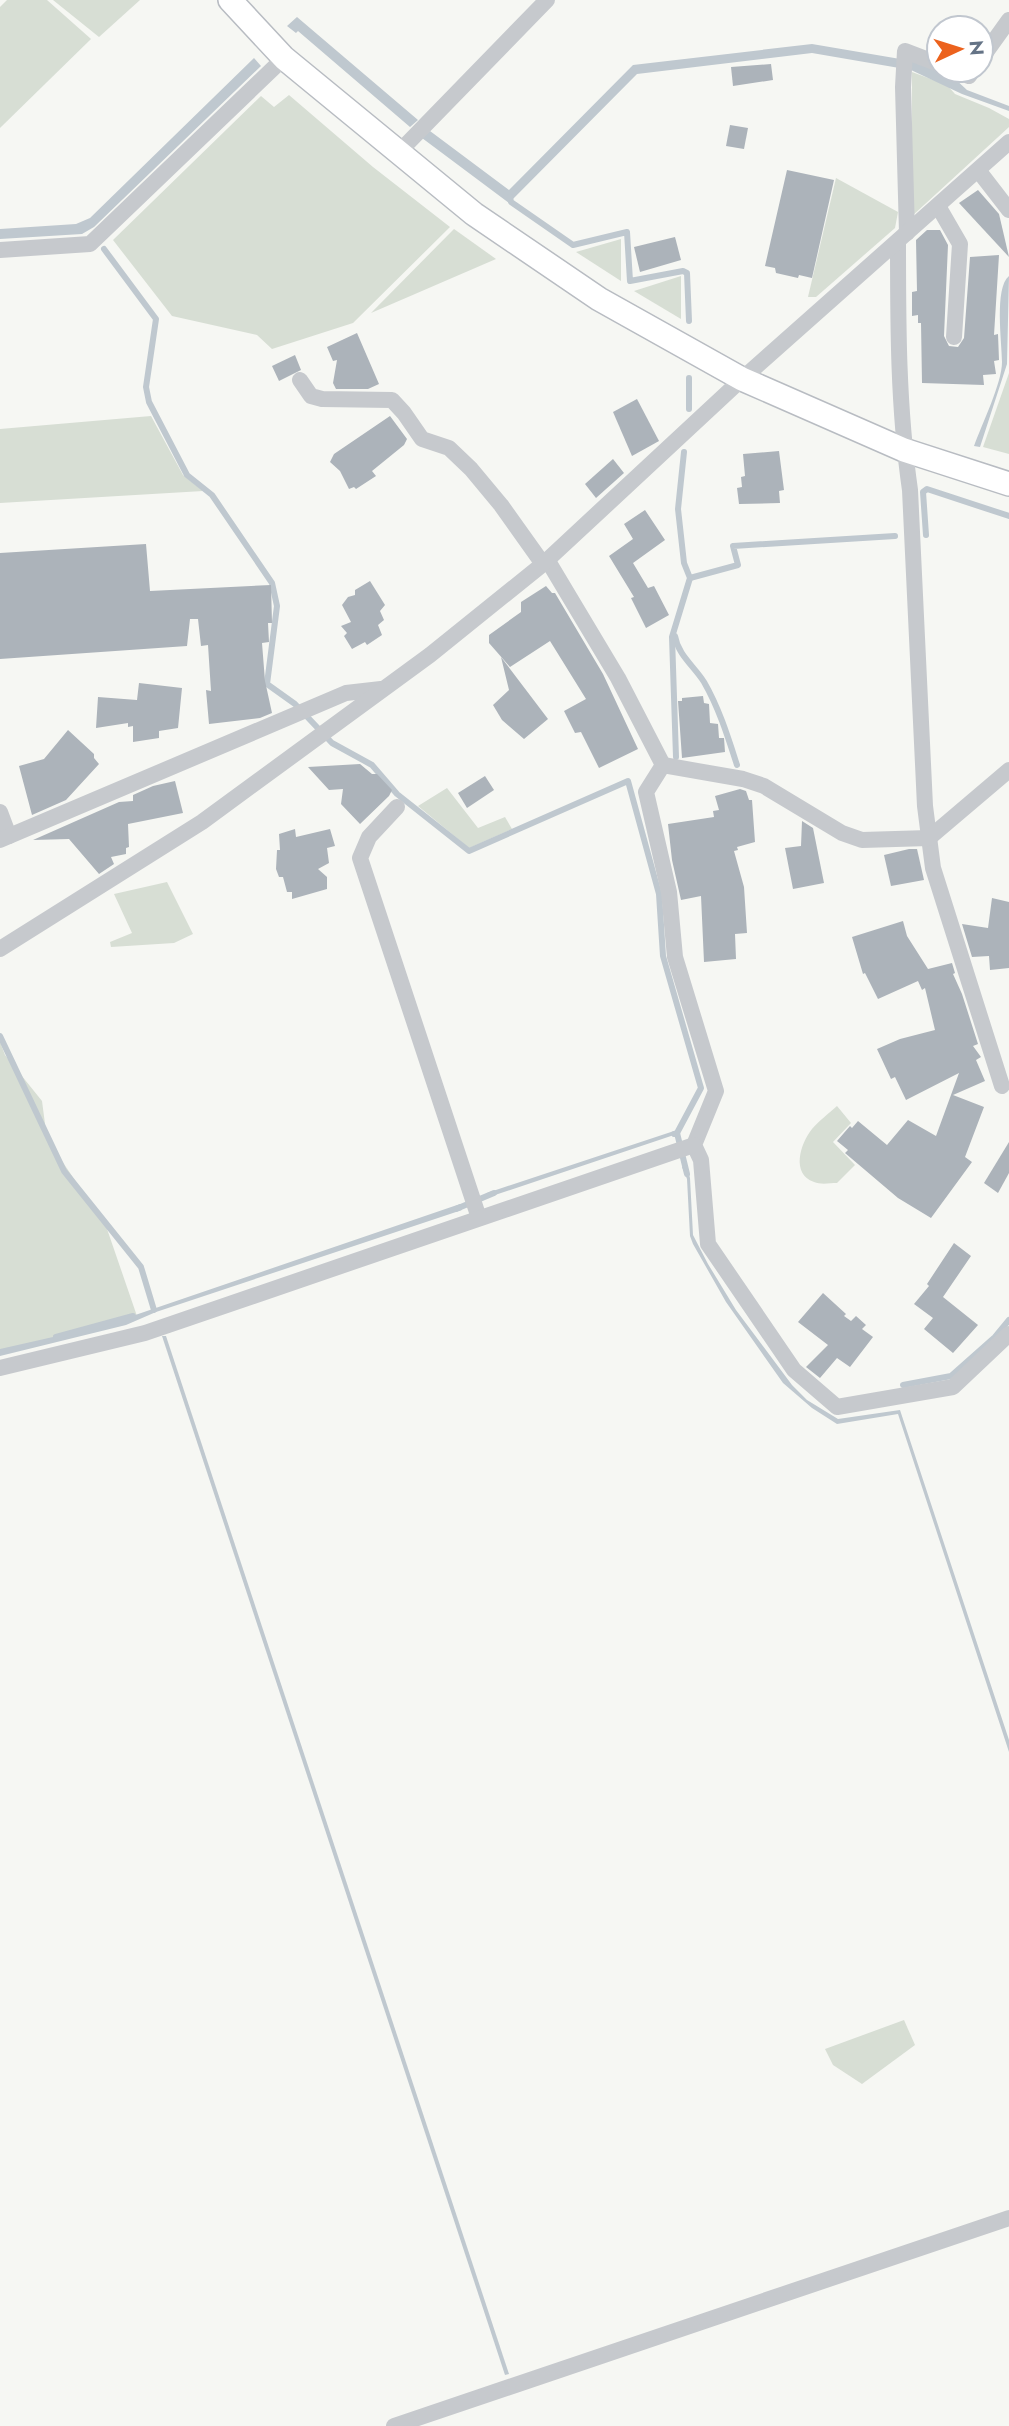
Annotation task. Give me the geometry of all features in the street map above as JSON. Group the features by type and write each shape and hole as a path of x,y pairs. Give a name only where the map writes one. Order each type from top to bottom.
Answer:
{"street":[{"path":"230,0 284,58 474,214 598,299 742,379 904,450 1009,484"},
{"path":"399,152 547,0"},
{"path":"995,40 1009,20"},
{"path":"925,59 905,51 903,237 897,350 904,450 910,489 929,838 933,869 1002,1086"},
{"path":"0,250 90,244 284,58"},
{"path":"0,949 202,822 383,688 545,563 742,379 1009,142"},
{"path":"978,170 1009,210"},
{"path":"938,206 960,244 954,337"},
{"path":"300,380 311,396 322,399 392,400 422,439 449,448 471,468 545,563 618,678 663,765"},
{"path":"0,812 4,838 346,693 383,688"},
{"path":"663,765 743,779 764,786 842,833 862,840 929,838 1009,770"},
{"path":"663,765 646,792 669,892 675,957 716,1091 694,1145 701,1160 708,1244 794,1370 836,1407 953,1387 1009,1334"},
{"path":"397,807 369,837 360,858 479,1218"},
{"path":"0,1368 145,1333 694,1145"},
{"path":"394,2426 1009,2218"}],"shaded area":[{"path":"7,0 47,0 91,39 0,128 0,7"},
{"path":"53,0 140,0 99,37"},
{"path":"297,17 418,120 410,127 298,31 296,33 287,26"},
{"path":"812,44 912,61 925,66 925,77 911,70 812,53 637,74 509,203 422,138 430,131 509,190 633,65"},
{"path":"254,58 261,66 94,227 82,234 0,239 0,229 76,224 90,218"},
{"path":"912,72 925,77 925,84 947,85 955,94 1009,119 1009,127 912,216"},
{"path":"941,84 961,84 967,90 1009,106 1009,111"},
{"path":"289,95 373,167 450,227 353,323 272,349 257,335 172,316 113,240 261,96 274,107"},
{"path":"836,178 898,212 895,228 816,297 808,297"},
{"path":"454,229 496,259 371,313"},
{"path":"621,239 621,281 576,252"},
{"path":"681,276 681,319 634,291"},
{"path":"1009,276 1007,364 980,447 974,446 1001,371 1000,303 1004,282"},
{"path":"1009,373 1009,454 983,447"},
{"path":"151,416 183,475 203,491 0,503 0,429"},
{"path":"447,788 478,828 505,817 512,829 469,848 418,806"},
{"path":"167,882 193,934 174,943 111,947 110,942 132,933 114,894"},
{"path":"0,1042 5,1055 42,1101 47,1139 106,1226 138,1319 0,1354"},
{"path":"837,1106 851,1123 833,1142 855,1165 837,1183 817,1183 802,1172 801,1150 812,1129"},
{"path":"674,1131 680,1133 680,1137 674,1135 489,1197 487,1193"},
{"path":"687,1166 693,1235 736,1310 792,1385 807,1400 838,1419 900,1410 1009,1740 1009,1752 898,1414 837,1424 812,1408 783,1383 726,1302 693,1244 690,1236 687,1179 682,1167"},
{"path":"460,1204 462,1210 156,1312 126,1325 0,1356 0,1349 106,1325"},
{"path":"162,1336 166,1336 509,2374 505,2375"},
{"path":"904,2020 915,2045 862,2084 833,2065 825,2049"}],"building":[{"path":"771,64 773,80 733,86 731,67"},
{"path":"730,125 748,128 744,149 726,146"},
{"path":"787,170 834,180 812,278 776,273 775,268 765,266"},
{"path":"978,190 999,214 1009,257 959,203"},
{"path":"927,230 940,230 948,245 944,336 949,346 958,347 964,338 970,257 999,255 994,335 998,334 999,360 994,361 996,374 983,375 984,385 922,383 921,323 918,323 918,315 912,316 912,292 917,291 916,240"},
{"path":"675,237 681,260 640,272 634,247"},
{"path":"357,333 379,384 368,389 336,389 333,383 337,360 333,361 327,347"},
{"path":"295,355 301,370 279,381 272,366"},
{"path":"637,399 659,441 632,456 613,412"},
{"path":"390,416 407,439 404,445 372,471 376,476 356,489 349,489 340,471 330,462 334,454"},
{"path":"779,451 784,490 779,491 780,503 739,504 737,488 742,487 741,477 745,476 743,454"},
{"path":"613,459 624,473 596,498 585,484"},
{"path":"645,510 665,540 633,563 648,588 654,586 669,615 646,628 631,598 634,597 609,556 633,539 624,524"},
{"path":"146,544 150,591 271,585 272,623 268,623 269,642 262,643 265,681 272,713 260,718 209,724 206,690 211,691 208,645 201,646 198,619 190,619 187,646 0,659 0,553"},
{"path":"370,581 385,605 380,611 384,620 378,625 382,635 367,645 365,642 352,649 344,636 347,633 341,626 351,622 342,605 348,597 355,595 355,590"},
{"path":"546,586 555,593 603,674 638,749 599,768 581,732 575,733 564,711 586,699 550,641 510,667 489,643 489,635 521,612 521,602"},
{"path":"501,657 548,719 524,739 502,720 493,705 509,690"},
{"path":"139,683 182,688 178,728 159,731 159,738 133,742 133,726 128,727 128,723 96,728 98,697 137,700"},
{"path":"703,696 704,703 709,704 710,723 718,724 719,738 724,738 725,752 682,758 678,701 682,701 682,698"},
{"path":"68,730 94,754 99,764 66,800 32,815 19,766 44,759"},
{"path":"360,764 372,774 377,774 392,790 360,824 341,804 343,789 329,790 308,767"},
{"path":"485,776 494,790 467,808 458,793"},
{"path":"175,781 183,813 128,824 129,847 126,848 126,854 111,857 114,864 99,874 69,839 33,840 119,802 133,801 133,795 153,786"},
{"path":"740,789 746,791 749,800 752,800 755,842 737,847 738,850 734,851 744,887 747,933 735,934 736,959 704,962 701,896 681,900 672,860 668,824 714,817 713,811 719,810 715,796"},
{"path":"802,821 813,828 824,883 793,889 785,848 801,846"},
{"path":"295,829 296,837 330,829 335,846 327,848 329,863 318,869 327,877 327,889 292,899 292,892 287,892 283,877 279,877 276,869 277,850 280,850 279,834"},
{"path":"917,849 924,880 891,886 884,855"},
{"path":"992,898 1009,902 1009,968 990,970 989,956 972,957 962,924 988,928"},
{"path":"903,921 907,936 928,969 952,963 953,974 978,1044 973,1046 981,1057 976,1060 985,1081 953,1095 984,1107 965,1157 972,1162 931,1218 898,1198 845,1153 848,1150 837,1141 858,1121 887,1145 908,1120 936,1136 959,1073 906,1100 895,1077 891,1079 877,1049 900,1039 935,1030 925,988 922,990 918,981 878,999 865,973 863,974 852,937"},
{"path":"1009,1142 1009,1173 998,1193 984,1183"},
{"path":"954,1243 971,1256 943,1297 978,1325 953,1353 924,1329 933,1318 914,1304 929,1286 927,1284"},
{"path":"823,1293 851,1321 856,1316 866,1325 862,1329 873,1337 850,1367 837,1358 820,1378 806,1367 828,1345 798,1322"}],"waterway":[{"path":"510,197 511,202 573,245 627,232 630,281 683,271 687,273 689,321"},
{"path":"104,249 156,319 146,387 149,402 187,475 212,495 272,583 277,606 267,684 295,704 332,743 372,765 397,794 469,851 628,781 659,894 663,956 701,1088 677,1133"},
{"path":"689,378 689,409"},
{"path":"676,757 672,637 690,578 684,563 678,509 684,452"},
{"path":"926,535 923,492 927,489 1009,516"},
{"path":"690,578 738,565 733,546 895,536"},
{"path":"675,636 679,649 704,682 714,702 737,765"},
{"path":"0,1036 64,1171 141,1267 154,1310"},
{"path":"674,1134 677,1133 687,1174"},
{"path":"456,1209 494,1193"},
{"path":"56,1337 133,1316"},
{"path":"903,1385 951,1376 995,1337 1009,1320"}]}
